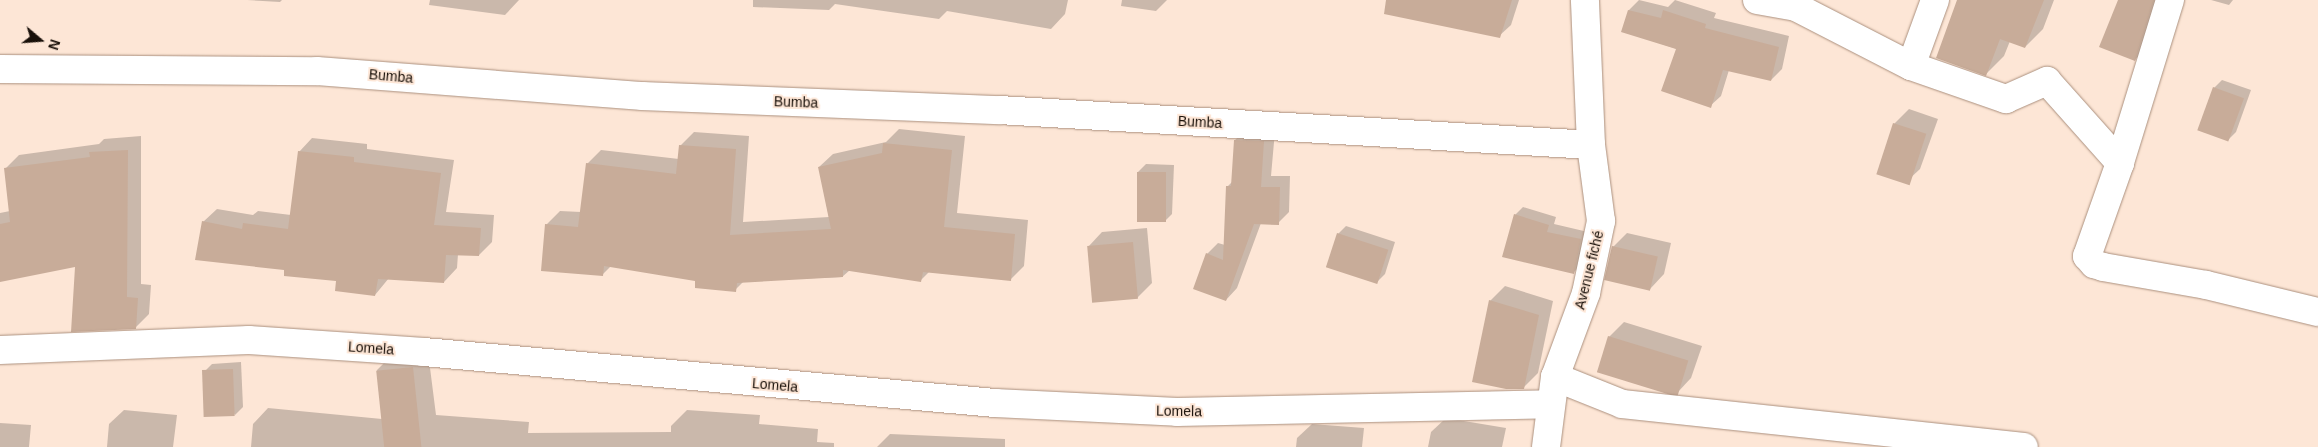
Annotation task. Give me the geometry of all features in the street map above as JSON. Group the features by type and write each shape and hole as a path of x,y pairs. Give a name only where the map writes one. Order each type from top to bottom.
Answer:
{"street":[{"name":"Avenue fiché","path":"1546,447 1550,404 1555,377 1586,293 1601,221 1591,145 1585,0"},
{"path":"1757,0 1796,6 1911,66 2006,99 2047,81 2120,163"},
{"path":"1911,66 1935,0"},
{"path":"2170,0 2120,163 2087,256 2094,264 2206,285 2318,312"},
{"name":"Bumba","path":"0,69 317,71 643,96 999,110 1591,145"},
{"name":"Lomela","path":"0,350 249,340 424,352 966,401 1177,412 1550,404"},
{"path":"1555,377 1622,404 2024,447"}],"building":[{"path":"1386,0 1512,0 1500,38 1384,14"},
{"path":"1957,0 2044,0 2025,48 2000,39 1986,76 1936,58"},
{"path":"2118,0 2154,0 2135,61 2099,47"},
{"path":"1628,10 1661,18 1663,10 1706,24 1705,28 1779,47 1771,81 1723,70 1711,108 1661,91 1676,49 1621,32"},
{"path":"2213,87 2244,98 2228,142 2197,130"},
{"path":"1893,123 1926,134 1910,185 1876,174"},
{"path":"1234,140 1264,141 1261,187 1280,187 1279,225 1254,224 1226,301 1193,289 1206,253 1223,260 1226,186 1231,186"},
{"path":"883,143 952,150 944,227 1015,234 1011,281 923,272 921,282 843,270 843,277 737,283 736,292 695,288 695,281 604,266 603,276 541,271 545,224 578,227 586,163 676,174 679,145 736,149 730,235 831,229 818,167 882,153"},
{"path":"128,150 127,297 138,298 136,329 71,332 75,267 0,282 0,224 10,222 4,168 90,157 89,152"},
{"path":"298,151 354,157 354,162 441,173 434,225 481,228 479,256 446,255 444,283 378,279 375,296 335,291 336,281 284,276 284,270 195,260 202,221 242,229 243,223 288,229"},
{"path":"1137,172 1166,172 1166,222 1137,222"},
{"path":"1514,214 1549,225 1547,232 1581,239 1574,274 1502,257"},
{"path":"1337,233 1388,250 1377,284 1326,267"},
{"path":"1133,242 1138,299 1092,303 1087,246"},
{"path":"1612,246 1658,257 1650,291 1604,280"},
{"path":"1489,300 1539,315 1524,389 1506,389 1472,382"},
{"path":"1608,336 1688,361 1677,397 1597,372"},
{"path":"413,367 421,447 384,447 376,371"},
{"path":"233,369 235,416 204,417 202,370"}]}
